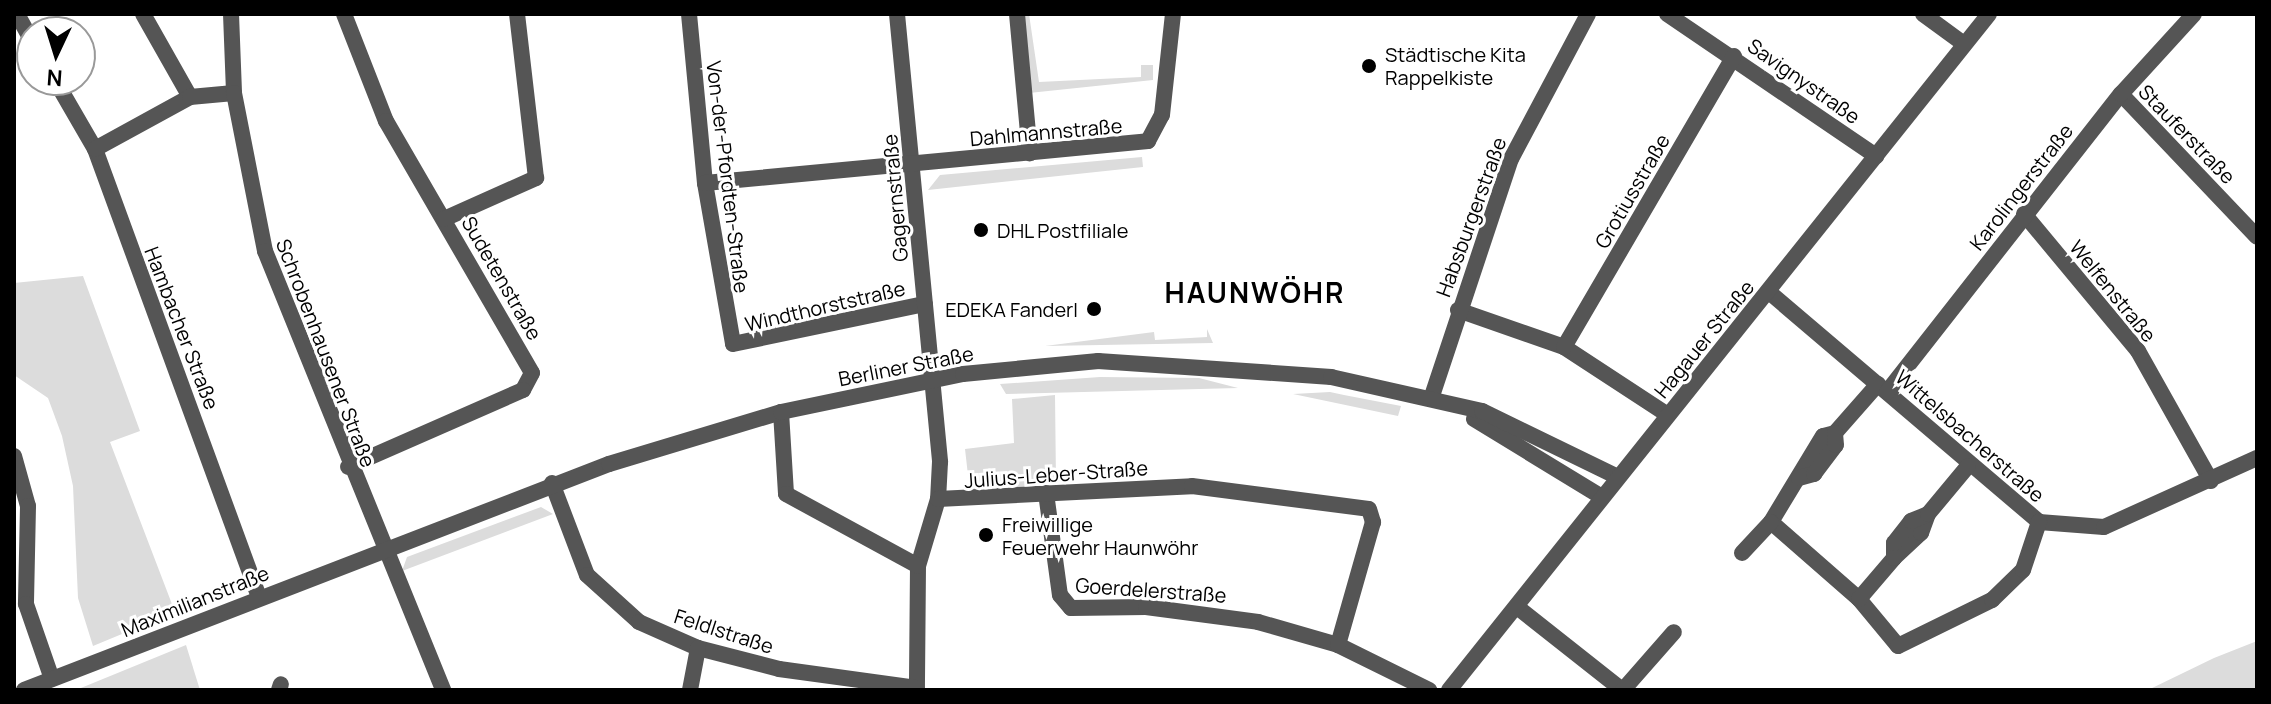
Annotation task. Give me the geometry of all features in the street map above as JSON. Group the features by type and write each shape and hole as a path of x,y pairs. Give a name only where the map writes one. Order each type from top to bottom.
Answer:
{"street":[{"path":"143,14 190,97"},
{"name":"Schrobenhausener Straße","path":"231,14 234,93 265,251 348,467 443,690"},
{"name":"Sudetenstraße","path":"344,14 386,121 528,361 530,382 348,467"},
{"path":"444,219 536,178 517,14"},
{"name":"Von-der-Pfordten-Straße","path":"689,14 705,183 733,344"},
{"name":"Gagernstraße","path":"897,14 925,304 938,499 918,566 917,689"},
{"path":"1017,14 1030,153"},
{"name":"Dahlmannstraße","path":"705,183 1030,153 1153,136 1173,14"},
{"name":"Habsburgerstraße","path":"1431,399 1458,310 1511,159 1588,14"},
{"name":"Savignystraße","path":"1667,14 1734,56 1876,156"},
{"path":"1923,14 1964,44"},
{"name":"Hagauer Straße","path":"1449,690 1989,14"},
{"name":"Karolingerstraße","path":"1742,553 1771,522 1823,436 1835,433 1882,388 2121,94 2194,14"},
{"name":"Grotiusstraße","path":"1564,347 1734,56"},
{"path":"95,149 190,97 234,93"},
{"name":"Stauferstraße","path":"2121,94 2257,237"},
{"name":"Hambacher Straße","path":"64,96 95,149 259,597"},
{"name":"Welfenstraße","path":"2024,214 2138,351 2211,481"},
{"name":"Wittelsbacherstraße","path":"1769,292 1968,466 2039,522 2104,527 2257,458"},
{"name":"Windthorststraße","path":"733,344 746,347 925,304"},
{"path":"1458,310 1564,347 1668,415"},
{"name":"Berliner Straße","path":"381,548 552,483 781,412 931,378 1098,361 1175,363 1331,377 1431,399 1551,440 1618,477"},
{"name":"Berliner Straße","path":"1458,407 1602,497"},
{"path":"781,412 786,494 918,566"},
{"path":"14,456 28,506 26,604 52,679"},
{"path":"1859,599 1894,558 1894,543 1911,521 1928,514 1968,466"},
{"name":"Feldlstraße","path":"552,483 600,592 639,622 698,648 779,669 917,689"},
{"name":"Julius-Leber-Straße","path":"938,499 1192,486 1369,509 1373,522 1338,645"},
{"name":"Goerdelerstraße","path":"1046,493 1060,595 1071,608 1222,614 1338,645 1429,690"},
{"path":"1771,522 1859,599 1905,647 1992,600 2023,570 2039,522"},
{"name":"Maximilianstraße","path":"24,690 381,548"},
{"path":"1517,607 1622,690 1674,632"},
{"path":"690,690 698,648"}],"shaded area":[{"path":"1022,14 1029,14 1039,82 1141,77 1141,65 1153,65 1153,80 1029,93"},
{"path":"1142,157 1143,167 928,190 940,175"},
{"path":"83,276 140,431 110,442 175,612 93,646 78,598 73,486 62,436 48,398 14,375 14,283"},
{"path":"1207,329 1213,343 1045,346 1154,332 1155,340 1207,337"},
{"path":"1100,377 1199,378 1238,388 1006,394 1000,384"},
{"path":"1330,392 1401,406 1398,416 1293,394"},
{"path":"1055,395 1056,482 970,493 965,449 1014,443 1012,399"},
{"path":"541,507 553,514 402,571 407,557"},
{"path":"2257,641 2257,690 2148,690 2214,658"},
{"path":"186,645 200,690 76,690"}],"place":[{"name":"Städtische Kita Rappelkiste","path":"1369,66"},
{"name":"DHL Postfiliale","path":"981,230"},
{"name":"EDEKA Fanderl","path":"1094,309"},
{"name":"Freiwillige Feuerwehr Haunwöhr","path":"986,535"}],"district":[{"name":"HAUNWÖHR","path":"1255,292"}]}
